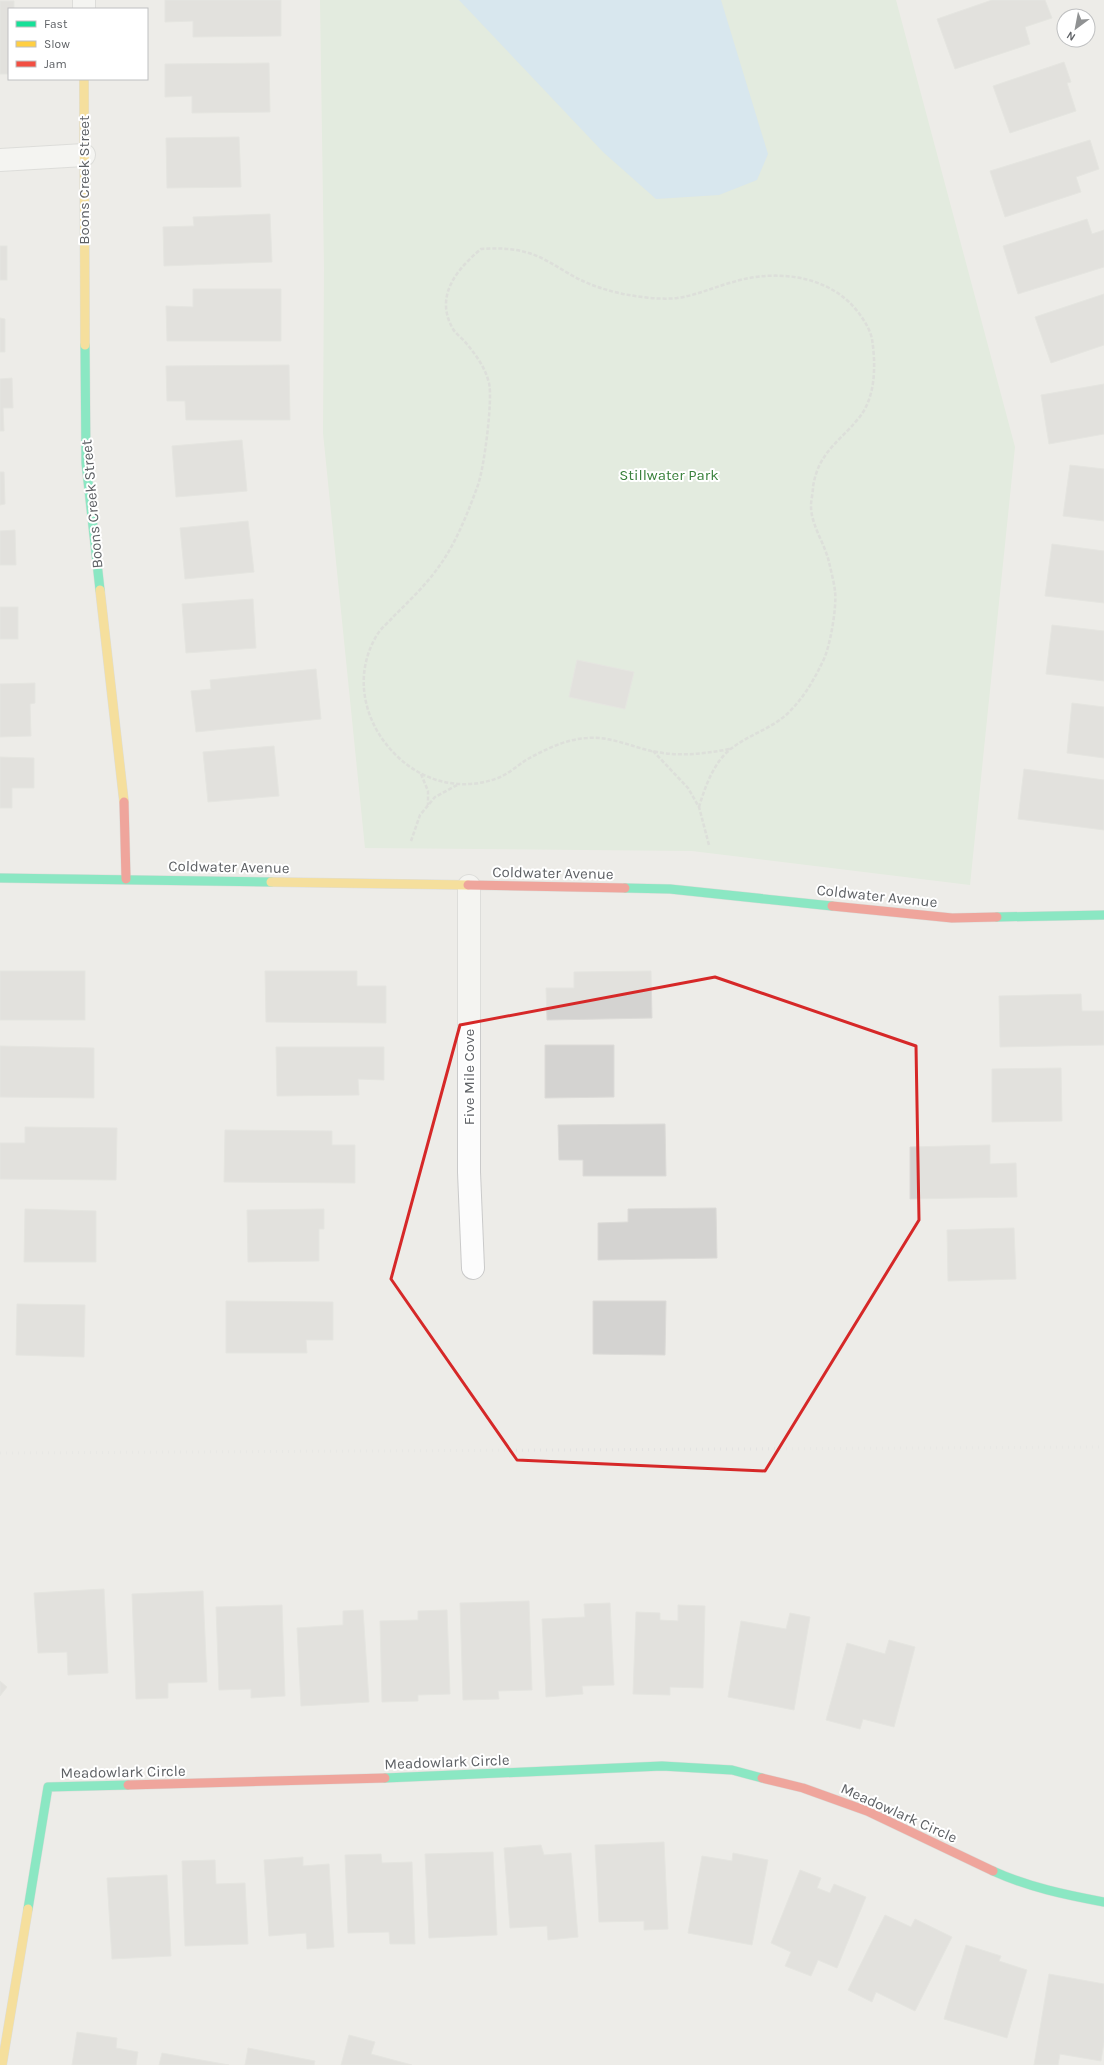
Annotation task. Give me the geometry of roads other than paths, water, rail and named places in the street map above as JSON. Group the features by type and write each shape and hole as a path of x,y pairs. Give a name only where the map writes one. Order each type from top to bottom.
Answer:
{"street":[{"name":"Boons Creek Street","path":"84,80 86,463 124,805 126,879"},
{"path":"0,160 84,155"},
{"name":"Coldwater Avenue","path":"0,878 670,889 952,918 1104,915"},
{"name":"Five Mile Cove","path":"469,886 469,1172 473,1268"},
{"name":"Meadowlark Circle","path":"2,2065 48,1787 300,1782 662,1766 732,1770 803,1788 867,1811 1013,1880 1066,1895 1104,1902"}],"water":[{"path":"459,0 721,0 768,154 757,180 719,195 656,199 603,152"}],"railway":[{"path":"0,1453 1104,1447"}],"park label":[{"name":"Stillwater Park","path":"669,475"}]}
